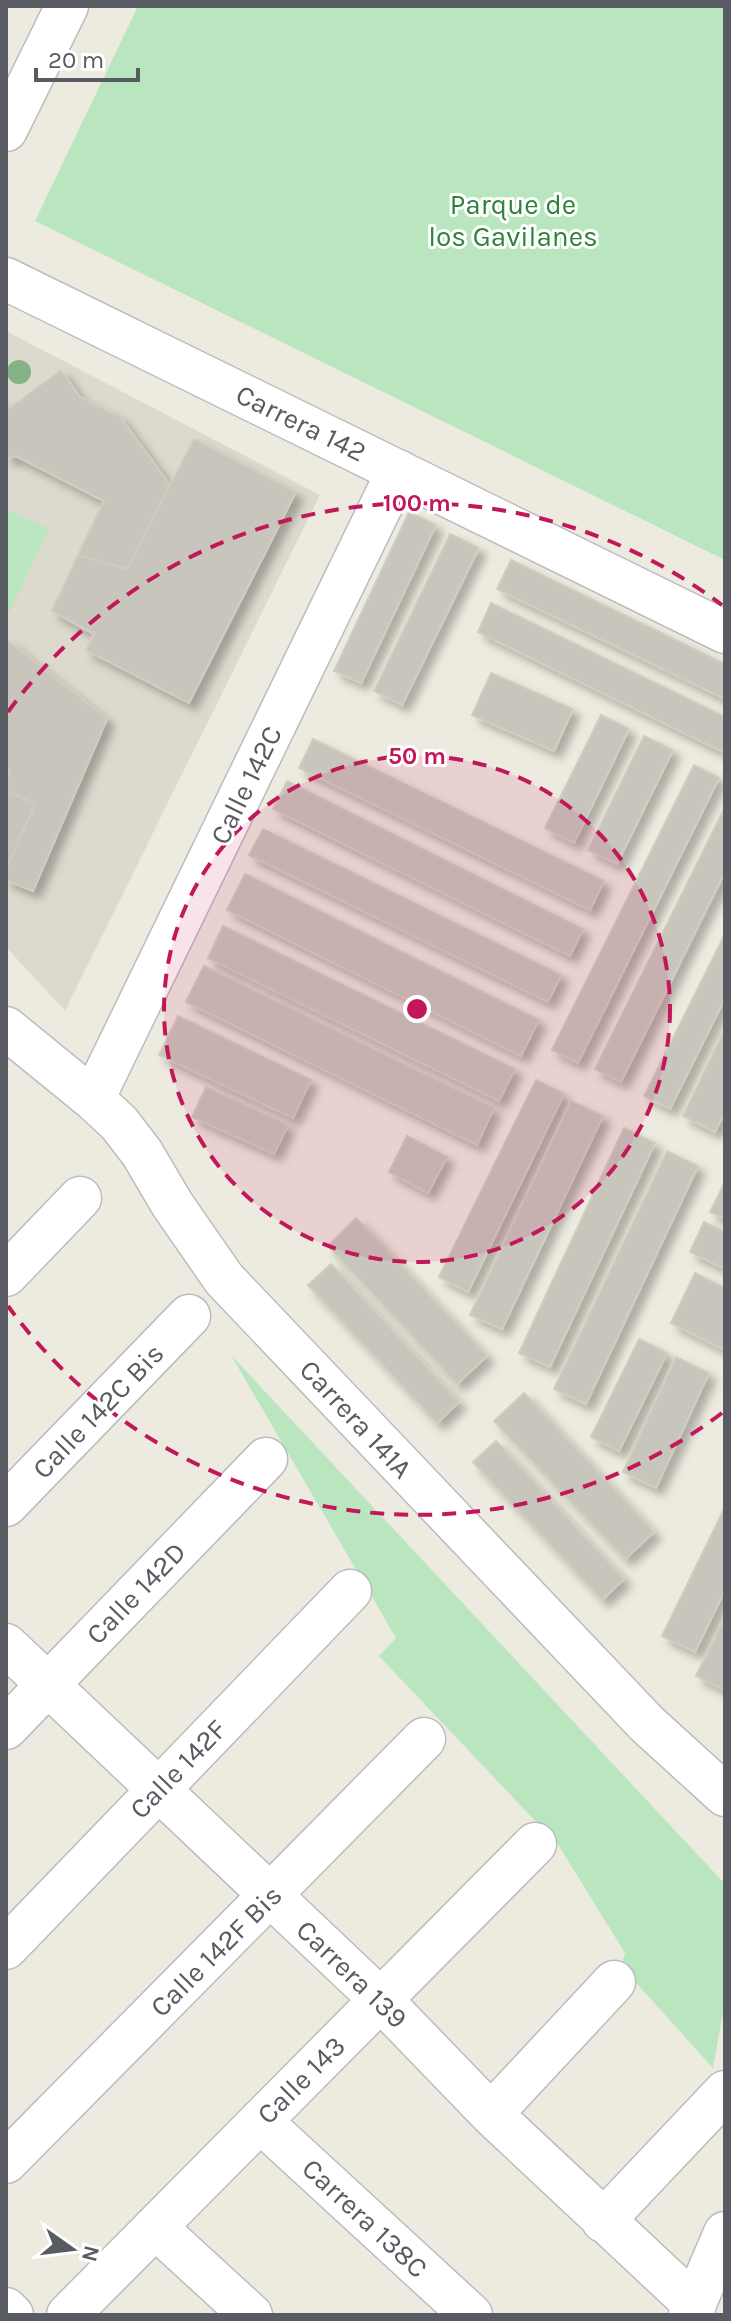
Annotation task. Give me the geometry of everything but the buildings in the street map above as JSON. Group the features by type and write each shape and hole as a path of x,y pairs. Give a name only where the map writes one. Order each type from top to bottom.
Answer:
{"street":[{"path":"6,130 67,6"},
{"name":"Carrera 142","path":"6,279 725,632"},
{"name":"Calle 142C","path":"93,1099 398,471"},
{"name":"Carrera 141A","path":"6,1028 119,1123 224,1279 647,1724 725,1795"},
{"path":"6,1275 80,1198"},
{"name":"Calle 142C Bis","path":"6,1505 189,1316"},
{"name":"Calle 142D","path":"6,1728 266,1459"},
{"name":"Calle 142F","path":"6,1948 350,1591"},
{"name":"Carrera 139","path":"6,1645 381,2000 491,2114 692,2310"},
{"name":"Calle 142F Bis","path":"6,2162 424,1739"},
{"name":"Calle 143","path":"68,2315 535,1844"},
{"path":"491,2114 614,1982"},
{"path":"603,2221 725,2092"},
{"name":"Carrera 138C","path":"260,2121 471,2315"},
{"path":"155,2227 251,2315"},
{"path":"692,2310 725,2233"},
{"path":"6,2309 12,2315"}],"shaded area":[{"path":"6,331 320,495 65,1011 6,947"}],"green space":[{"name":"Parque de los Gavilanes","path":"138,6 725,6 725,560 35,221"},
{"path":"6,509 49,529 9,613 6,611"},
{"path":"231,1355 725,1884 725,2000 713,2068 621,1966 625,1953 559,1846 379,1656 396,1638"}]}
